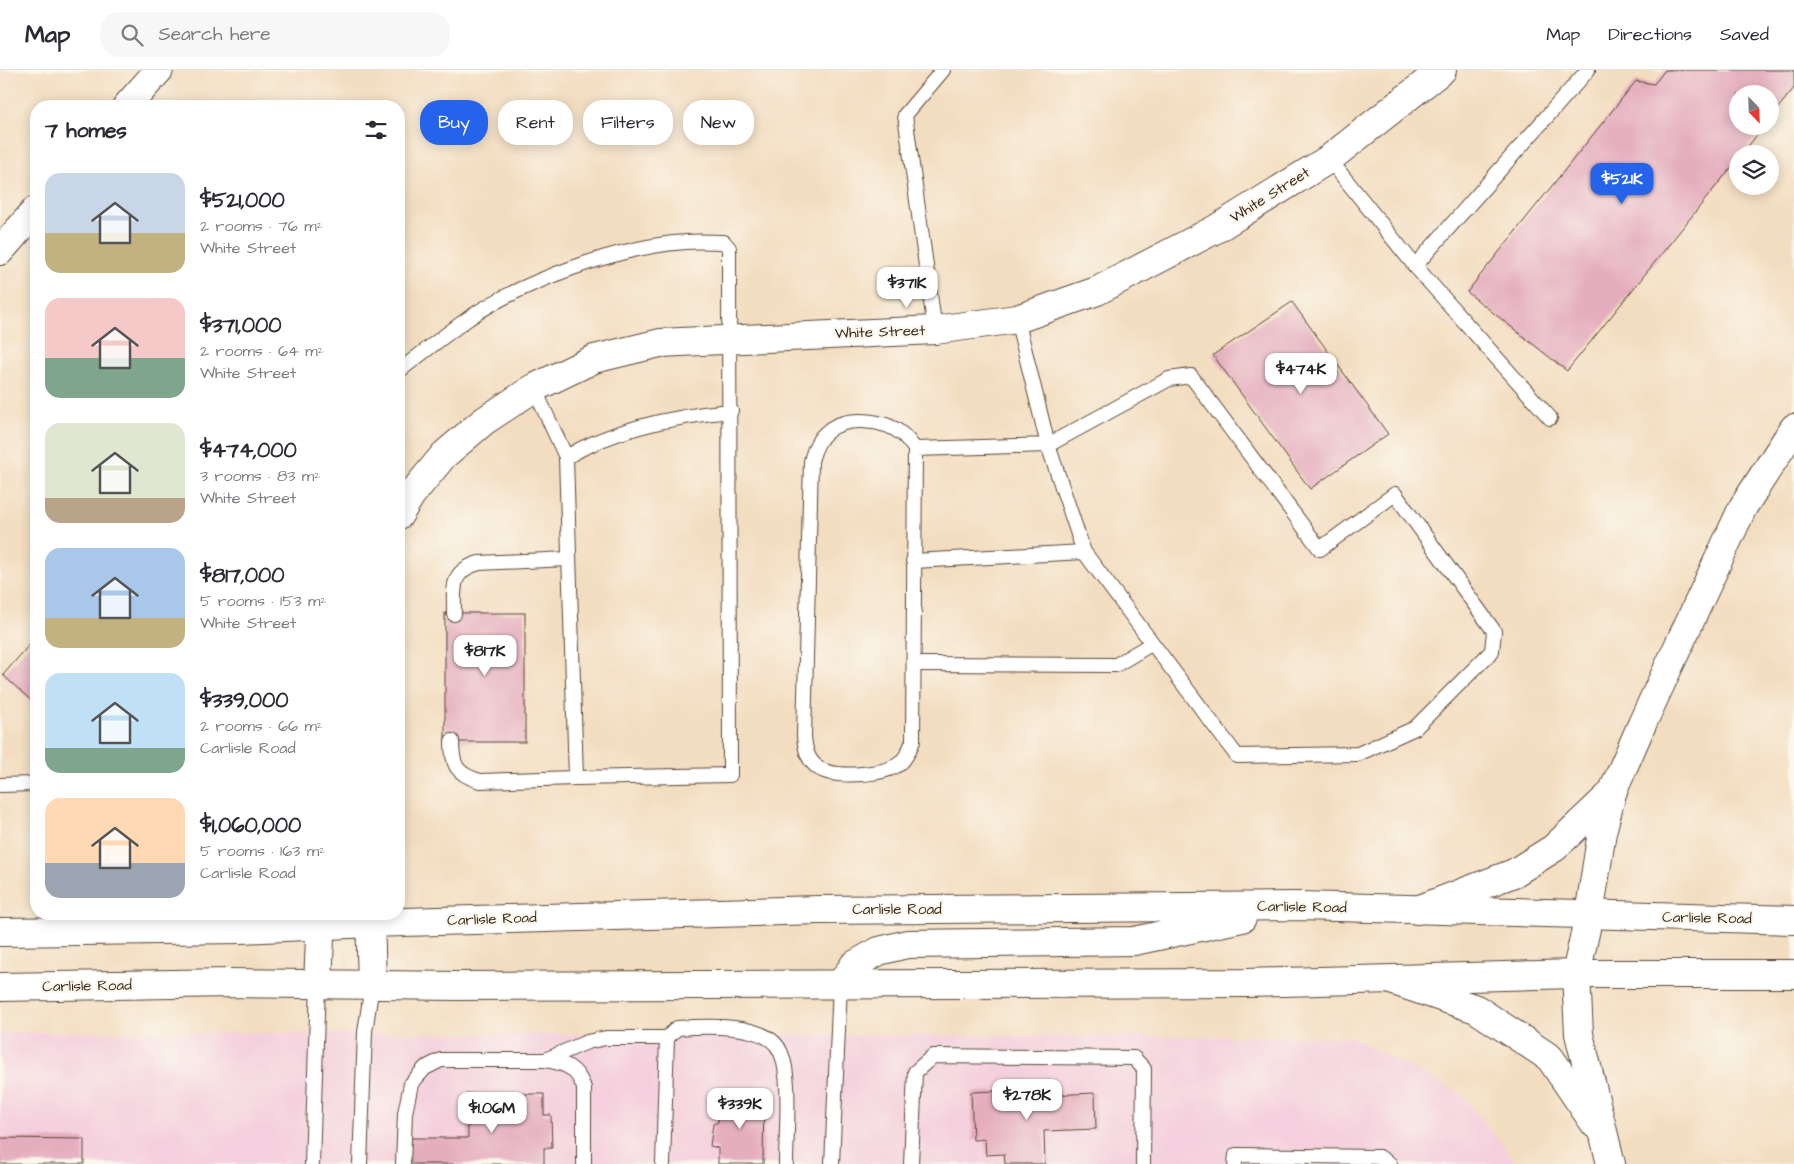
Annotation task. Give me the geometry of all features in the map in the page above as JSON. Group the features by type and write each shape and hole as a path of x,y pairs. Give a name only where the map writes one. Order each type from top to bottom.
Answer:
{"main road":[{"path":"132,100 159,70"},
{"name":"White Street","path":"405,496 444,455 484,421 534,388 594,359 660,342 935,330 1017,319 1098,291 1216,229 1329,159 1442,70"},
{"path":"0,251 30,217"},
{"path":"1608,1151 1579,1034 1576,974 1589,915 1602,832 1612,793 1744,507 1794,428"},
{"path":"1417,910 1514,873 1554,848 1612,793"},
{"path":"840,985 854,965 879,951 908,944 1134,941 1300,906"},
{"name":"Carlisle Road","path":"405,917 819,910 1300,906 1794,920"},
{"name":"Carlisle Road","path":"0,932 242,929 313,920"},
{"path":"318,984 321,920"},
{"path":"370,920 372,985"},
{"name":"Carlisle Road","path":"0,987 231,983 372,985 840,985 1391,980 1576,974 1794,974"},
{"path":"1391,980 1476,1009 1550,1058 1608,1151"}],"lane":[{"path":"935,330 905,115 944,70"},
{"path":"1415,266 1588,70"},
{"path":"1329,159 1415,266 1550,418"},
{"path":"405,367 470,318 534,283 641,248 685,242 724,242 729,248 731,410 730,775 480,781 468,777 458,770 452,758 452,741"},
{"path":"915,449 1048,446 1169,379 1191,376 1320,548 1395,494 1494,631 1492,651 1415,728 1358,754 1237,756 1151,644 1084,552 1048,446 1017,319"},
{"path":"534,388 566,457 576,778"},
{"path":"566,457 589,443 646,426 692,414 731,410"},
{"path":"869,421 886,425 901,434 915,449 913,741 906,756 897,765 879,772 832,774 817,767 806,753 804,736 811,461 816,444 827,431 841,423 869,421"},
{"path":"913,561 1084,552"},
{"path":"454,614 454,586 457,576 468,566 479,563 569,559"},
{"path":"914,664 1116,665 1151,644"},
{"path":"0,785 30,784"},
{"path":"312,1164 318,984"},
{"path":"360,1164 365,1032 372,985"},
{"path":"832,1164 840,985"},
{"path":"663,1164 667,1038 677,1028 750,1030 769,1038 780,1049 786,1066 786,1164"},
{"path":"545,1060 587,1042 606,1038 667,1038"},
{"path":"911,1164 915,1072 933,1056 1134,1058 1144,1069 1143,1164"},
{"path":"403,1164 405,1113 411,1084 425,1068 441,1060 545,1060 559,1062 572,1068 580,1076 584,1088 584,1164"},
{"path":"1235,1164 1236,1155 1379,1157 1390,1164"}],"shaded area":[{"path":"0,1032 1351,1037 1462,1095 1517,1164 0,1164"}],"building":[{"path":"1665,70 1794,70 1794,88 1779,107 1779,85 1729,85 1729,135 1757,135 1749,145 1729,145 1729,170 1567,371 1467,292 1636,81 1654,84"},
{"path":"1292,302 1388,434 1310,489 1213,355"},
{"path":"445,613 525,613 525,742 445,742"},
{"path":"30,644 30,700 3,675"},
{"path":"1051,1089 1051,1095 1095,1093 1096,1129 1044,1131 1045,1164 1005,1164 1004,1154 986,1155 985,1139 973,1140 971,1092"},
{"path":"467,1094 544,1094 544,1115 551,1115 552,1148 544,1148 544,1164 408,1164 407,1138 468,1138"},
{"path":"720,1096 764,1096 763,1164 718,1164 718,1148 710,1146 713,1124 718,1122"},
{"path":"0,1138 84,1139 84,1164 0,1164"}]}
